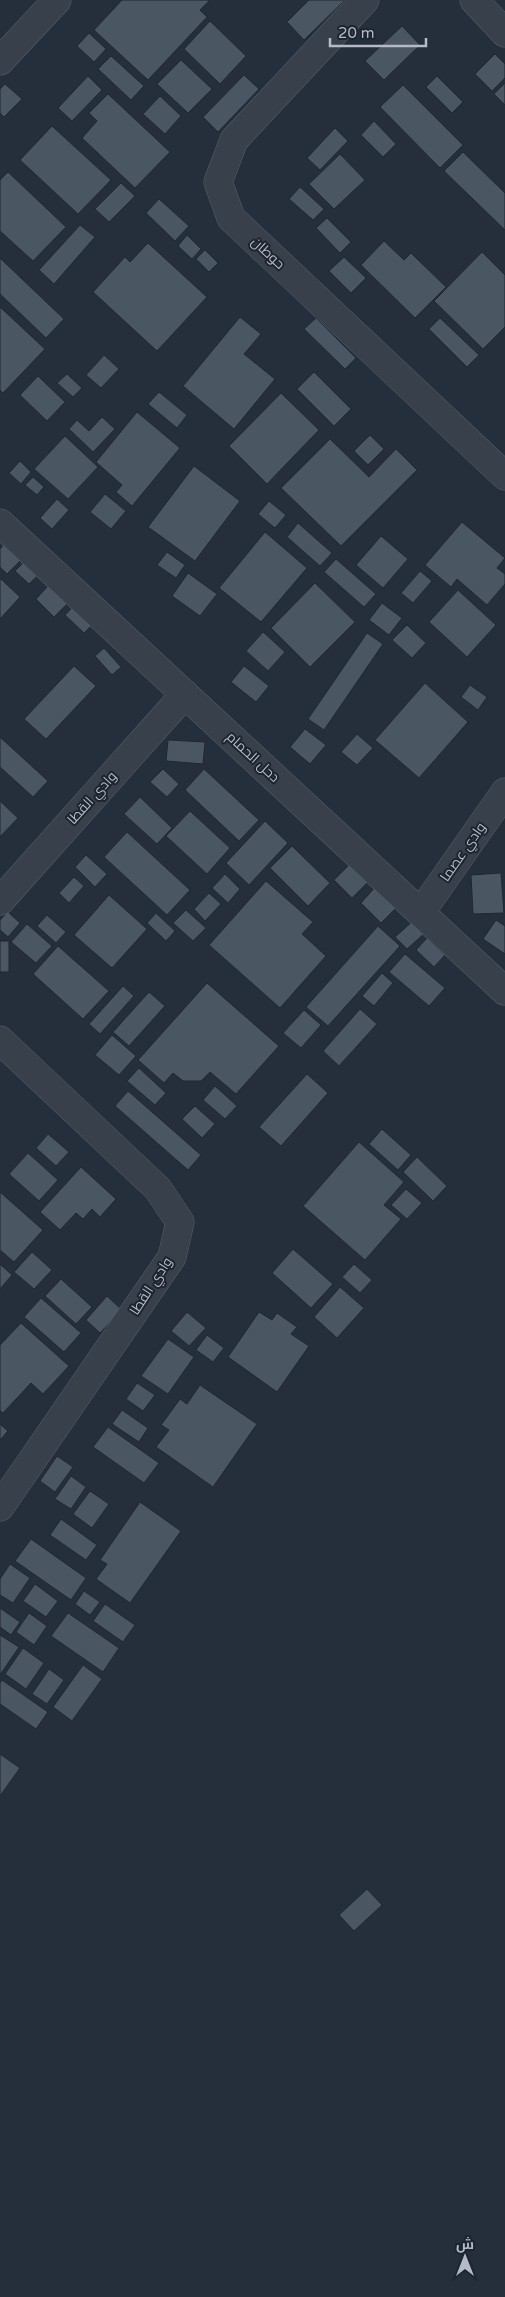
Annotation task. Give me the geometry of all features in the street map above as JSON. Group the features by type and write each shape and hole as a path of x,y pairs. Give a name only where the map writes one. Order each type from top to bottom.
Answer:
{"street":[{"path":"0,61 57,0"},
{"name":"حوطان","path":"365,0 234,140 218,182 231,218 505,476"},
{"path":"474,0 505,33"},
{"name":"دحل الحمام","path":"0,523 505,990"},
{"name":"وادي القطا","path":"0,901 184,694"},
{"name":"وادي عصما","path":"420,912 505,792"},
{"name":"وادي القطا","path":"0,1040 158,1189 180,1222 172,1257 0,1507"}],"building":[{"path":"122,0 209,1 200,10 207,17 148,80 94,30"},
{"path":"309,0 345,0 304,40 287,22"},
{"path":"210,21 246,56 220,84 184,49"},
{"path":"402,26 420,45 384,80 365,61"},
{"path":"89,33 106,49 94,62 77,46"},
{"path":"495,54 505,64 505,78 492,91 475,74"},
{"path":"111,56 144,86 131,100 98,69"},
{"path":"181,60 212,89 188,113 157,84"},
{"path":"244,75 259,89 218,132 203,117"},
{"path":"88,76 102,90 72,121 58,108"},
{"path":"437,76 463,102 452,113 426,87"},
{"path":"505,83 505,105 494,94"},
{"path":"5,84 22,99 4,117 0,113 0,89"},
{"path":"403,85 463,145 440,168 380,107"},
{"path":"108,94 170,152 135,188 82,138 97,121 89,113"},
{"path":"160,96 181,116 165,134 143,114"},
{"path":"374,121 396,144 383,157 361,135"},
{"path":"52,126 111,180 78,214 20,160"},
{"path":"335,128 348,141 320,170 307,158"},
{"path":"463,152 505,193 505,230 444,171"},
{"path":"340,154 365,180 334,209 309,184"},
{"path":"8,172 66,227 33,261 0,231 0,180"},
{"path":"121,183 135,196 109,222 95,209"},
{"path":"300,187 324,209 313,220 289,199"},
{"path":"159,199 189,226 175,241 146,213"},
{"path":"327,218 351,242 340,253 316,228"},
{"path":"80,225 95,237 54,284 39,270"},
{"path":"187,235 201,249 192,259 178,246"},
{"path":"384,241 404,260 411,253 446,287 415,318 361,265"},
{"path":"148,243 207,297 157,351 93,292 125,257 130,262"},
{"path":"205,250 218,263 209,272 196,259"},
{"path":"482,252 505,275 505,327 483,349 434,301"},
{"path":"344,257 366,278 351,293 329,271"},
{"path":"0,258 64,319 46,338 0,294"},
{"path":"0,307 45,349 3,393 0,390"},
{"path":"240,317 261,334 244,354 275,379 234,429 183,386"},
{"path":"316,318 356,358 345,369 304,329"},
{"path":"440,318 479,355 467,367 429,329"},
{"path":"104,355 119,369 101,388 86,375"},
{"path":"314,372 351,409 334,426 297,389"},
{"path":"67,374 82,388 73,397 57,383"},
{"path":"38,376 65,402 47,421 20,395"},
{"path":"159,392 187,415 177,428 148,404"},
{"path":"281,393 319,430 267,484 229,446"},
{"path":"137,412 180,448 132,506 116,492 122,485 96,462"},
{"path":"102,417 115,429 93,452 69,429 77,420 89,431"},
{"path":"370,435 384,449 368,465 354,451"},
{"path":"65,436 98,467 68,499 34,469"},
{"path":"330,439 369,477 396,449 417,470 341,546 281,488"},
{"path":"20,461 31,472 21,484 9,473"},
{"path":"194,466 240,501 195,561 148,527"},
{"path":"33,477 44,487 37,495 25,485"},
{"path":"105,494 126,511 111,529 90,512"},
{"path":"57,499 69,510 52,529 40,518"},
{"path":"269,501 286,515 275,528 258,514"},
{"path":"462,522 505,558 497,568 505,574 505,584 487,605 457,579 451,587 425,565"},
{"path":"298,523 332,553 320,566 287,537"},
{"path":"265,532 307,568 261,622 219,588"},
{"path":"381,536 408,559 383,588 356,565"},
{"path":"4,544 21,560 7,574 0,567 0,549"},
{"path":"167,552 185,565 176,578 157,565"},
{"path":"336,559 376,594 364,607 324,572"},
{"path":"23,563 37,576 29,584 15,571"},
{"path":"420,571 432,581 413,603 401,593"},
{"path":"188,573 217,594 200,616 172,596"},
{"path":"0,580 20,597 0,619"},
{"path":"315,583 355,622 310,667 271,628"},
{"path":"48,586 67,604 54,617 36,599"},
{"path":"458,590 496,625 467,657 429,622"},
{"path":"382,603 402,618 389,635 369,620"},
{"path":"73,607 92,625 84,633 65,615"},
{"path":"407,625 426,643 412,658 392,640"},
{"path":"263,632 285,652 268,671 246,651"},
{"path":"367,633 383,644 324,730 308,719"},
{"path":"104,648 121,667 112,675 95,656"},
{"path":"74,666 96,686 46,739 24,719"},
{"path":"244,666 269,686 256,702 231,682"},
{"path":"425,683 468,722 419,778 375,740"},
{"path":"470,685 487,697 478,710 461,697"},
{"path":"305,729 326,745 310,764 290,747"},
{"path":"357,734 373,748 357,765 341,752"},
{"path":"0,737 48,781 33,797 0,767"},
{"path":"168,740 205,742 203,764 166,761"},
{"path":"163,769 179,784 167,797 150,782"},
{"path":"204,769 259,820 239,841 185,790"},
{"path":"140,797 172,828 157,844 124,814"},
{"path":"0,801 18,818 0,837"},
{"path":"190,811 230,848 207,874 166,836"},
{"path":"265,821 288,843 249,885 226,863"},
{"path":"127,832 190,890 167,915 104,857"},
{"path":"292,846 330,883 308,906 270,868"},
{"path":"86,855 107,874 95,887 75,867"},
{"path":"350,864 368,882 352,898 334,880"},
{"path":"501,873 504,913 473,914 471,875"},
{"path":"225,874 240,889 228,903 212,888"},
{"path":"74,877 84,886 69,903 59,893"},
{"path":"266,881 313,922 302,934 326,956 280,1008 209,945"},
{"path":"377,885 398,906 381,923 361,903"},
{"path":"209,893 221,904 205,921 194,909"},
{"path":"109,895 147,929 112,968 74,935"},
{"path":"186,910 206,928 193,941 173,923"},
{"path":"8,912 20,923 8,937 0,930 0,920"},
{"path":"156,913 175,931 166,941 147,923"},
{"path":"47,915 66,932 56,943 37,926"},
{"path":"414,920 425,933 407,949 395,937"},
{"path":"496,920 505,926 505,954 483,939"},
{"path":"27,924 52,946 36,963 11,942"},
{"path":"378,926 400,946 328,1026 306,1007"},
{"path":"427,938 445,955 434,967 416,950"},
{"path":"0,941 9,941 9,972 0,972"},
{"path":"58,946 109,991 83,1019 33,974"},
{"path":"405,954 445,988 429,1006 389,972"},
{"path":"382,973 393,983 374,1006 362,996"},
{"path":"207,983 279,1046 236,1094 210,1072 201,1081 183,1081 173,1073 164,1083 138,1060"},
{"path":"123,986 134,996 100,1034 89,1024"},
{"path":"149,992 165,1006 129,1046 113,1032"},
{"path":"360,1009 377,1024 339,1066 323,1051"},
{"path":"304,1010 321,1025 301,1048 283,1033"},
{"path":"112,1035 136,1056 119,1075 95,1055"},
{"path":"139,1068 166,1093 155,1105 127,1081"},
{"path":"307,1074 328,1093 281,1146 259,1127"},
{"path":"215,1086 237,1106 225,1119 203,1100"},
{"path":"128,1091 201,1155 188,1170 115,1106"},
{"path":"195,1106 215,1124 202,1138 182,1119"},
{"path":"382,1129 411,1155 398,1170 369,1144"},
{"path":"48,1134 69,1152 56,1166 36,1148"},
{"path":"359,1142 404,1182 384,1205 401,1219 365,1260 303,1206"},
{"path":"28,1153 58,1180 39,1201 9,1174"},
{"path":"417,1157 447,1186 433,1201 403,1172"},
{"path":"81,1167 116,1199 100,1217 92,1209 83,1219 76,1213 60,1230 40,1212"},
{"path":"406,1189 422,1203 407,1219 391,1205"},
{"path":"0,1192 43,1230 14,1262 0,1250"},
{"path":"293,1249 333,1284 311,1308 272,1273"},
{"path":"32,1252 52,1270 34,1289 14,1272"},
{"path":"0,1264 12,1275 0,1289"},
{"path":"354,1264 372,1280 360,1293 342,1277"},
{"path":"61,1279 92,1307 76,1324 45,1296"},
{"path":"340,1287 364,1308 337,1338 314,1317"},
{"path":"107,1296 122,1310 100,1333 86,1320"},
{"path":"41,1298 81,1333 64,1352 24,1317"},
{"path":"187,1312 206,1328 189,1346 171,1331"},
{"path":"259,1312 272,1320 277,1313 297,1327 291,1334 309,1346 277,1392 228,1357"},
{"path":"21,1323 69,1366 43,1394 31,1383 3,1413 0,1411 0,1345"},
{"path":"207,1335 224,1348 213,1362 196,1350"},
{"path":"168,1339 194,1357 168,1394 141,1376"},
{"path":"137,1383 155,1395 143,1411 126,1399"},
{"path":"200,1385 257,1424 213,1487 156,1447 169,1430 161,1425 180,1399 187,1404"},
{"path":"122,1410 148,1428 139,1442 112,1424"},
{"path":"0,1424 8,1431 0,1440"},
{"path":"108,1427 159,1463 144,1483 93,1447"},
{"path":"57,1456 73,1467 55,1492 40,1481"},
{"path":"71,1476 86,1487 71,1509 55,1499"},
{"path":"90,1491 109,1504 92,1528 73,1514"},
{"path":"140,1502 181,1531 130,1603 96,1579 107,1564 100,1560"},
{"path":"61,1519 97,1545 86,1560 50,1535"},
{"path":"31,1539 86,1578 71,1600 15,1561"},
{"path":"10,1564 30,1578 13,1603 0,1595 0,1579"},
{"path":"35,1584 58,1601 46,1617 23,1601"},
{"path":"84,1591 100,1602 90,1615 75,1604"},
{"path":"105,1604 135,1625 123,1642 93,1621"},
{"path":"0,1608 20,1622 11,1635 0,1627"},
{"path":"29,1613 47,1626 34,1645 16,1632"},
{"path":"68,1613 119,1648 103,1672 51,1636"},
{"path":"0,1635 19,1647 0,1675"},
{"path":"23,1648 44,1663 26,1689 5,1674"},
{"path":"83,1665 102,1679 72,1721 53,1707"},
{"path":"49,1669 64,1680 47,1704 32,1694"},
{"path":"2,1680 48,1712 36,1729 0,1704 0,1683"},
{"path":"0,1754 20,1768 0,1796"},
{"path":"367,1889 382,1905 354,1931 339,1915"}]}
